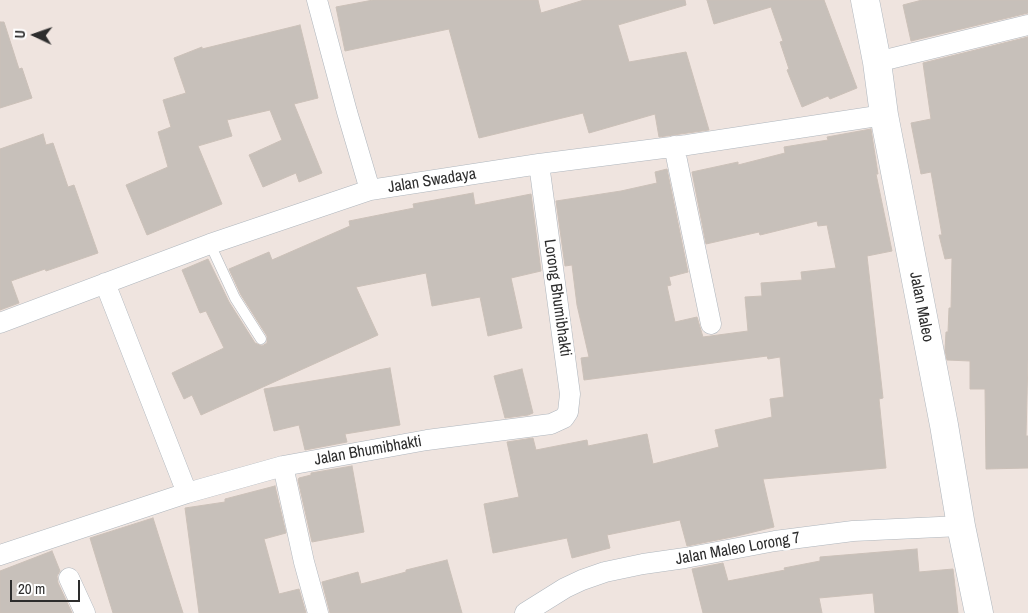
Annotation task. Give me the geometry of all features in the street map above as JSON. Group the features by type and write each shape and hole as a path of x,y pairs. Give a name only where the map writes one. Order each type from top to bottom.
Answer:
{"street":[{"name":"Jalan Maleo","path":"865,0 877,62 884,115 979,613"},
{"path":"322,1 346,112 370,190"},
{"path":"877,62 1028,25"},
{"name":"Jalan Swadaya","path":"0,323 210,244 370,190 884,115"},
{"path":"674,146 711,324"},
{"name":"Lorong Bhumibhakti","path":"539,164 570,394 568,412 564,418 551,424"},
{"path":"105,283 187,493"},
{"name":"Jalan Bhumibhakti","path":"0,555 187,493 282,466 427,440 551,424"},
{"path":"282,466 318,613"},
{"name":"Jalan Maleo Lorong 7","path":"525,613 565,588 582,580 643,564 775,541 853,531 961,526"},
{"path":"69,578 85,613"}],"lane":[{"path":"210,244 235,298 261,339"}],"building":[{"path":"373,0 538,0 541,13 584,0 685,0 686,5 618,25 629,62 686,52 709,130 659,137 655,114 589,133 583,113 479,138 449,29 345,51 336,7"},
{"path":"707,0 824,0 857,88 830,99 828,96 802,107 787,70 789,69 780,42 783,41 771,7 714,24"},
{"path":"922,0 1028,0 1028,13 911,41 903,5"},
{"path":"0,22 4,22 19,69 22,68 32,98 0,108"},
{"path":"300,25 318,98 294,104 322,173 299,182 296,173 263,187 249,155 282,140 270,110 227,120 232,136 198,146 222,204 147,235 126,185 168,167 158,132 171,127 163,100 186,93 174,58 202,47 202,49"},
{"path":"1028,37 1028,359 1026,436 1028,436 1028,468 986,469 985,389 970,389 970,361 947,360 945,350 949,308 951,308 952,258 945,259 939,235 942,235 931,172 921,174 911,123 931,119 923,63"},
{"path":"871,129 878,174 876,174 892,251 867,256 883,398 879,399 886,468 763,479 774,527 737,536 687,546 680,520 607,535 610,548 572,558 567,538 493,553 484,504 519,497 507,442 533,438 536,450 587,440 588,446 647,434 653,464 719,447 715,430 772,417 770,399 784,397 780,357 768,359 767,356 584,380 581,358 589,357 577,305 572,265 565,266 556,201 621,191 657,183 655,172 667,169 688,272 669,277 671,285 667,286 675,322 697,317 703,337 748,331 745,297 762,296 761,283 802,280 801,272 836,268 827,225 818,226 817,221 760,235 759,232 706,244 692,172 738,162 738,165 785,153 784,147 828,140 827,137"},
{"path":"43,134 46,145 53,143 68,187 74,185 98,253 11,281 19,303 0,310 0,149"},
{"path":"473,193 475,205 531,194 541,271 511,278 522,328 488,336 480,297 432,306 426,273 356,287 378,335 201,415 192,395 184,399 172,373 224,348 206,311 200,313 182,270 208,259 229,302 255,343 262,346 267,343 267,336 241,295 229,269 269,252 272,260 350,226 349,221 414,208 413,204"},
{"path":"390,368 400,425 345,434 347,442 305,450 299,425 274,431 264,389"},
{"path":"522,369 533,413 505,418 494,376"},
{"path":"352,466 364,532 312,542 299,478 311,475 311,473"},
{"path":"275,486 286,533 264,539 279,594 299,589 306,613 199,613 185,508 225,502 225,499"},
{"path":"153,518 183,613 113,613 90,538"},
{"path":"917,549 919,572 953,569 958,613 875,613 873,593 819,598 822,613 703,613 692,569 723,563 728,581 820,561 820,557"},
{"path":"52,551 60,571 57,576 58,583 72,613 0,613 0,571"},
{"path":"447,560 462,613 330,613 322,582 358,572 361,584"}]}
